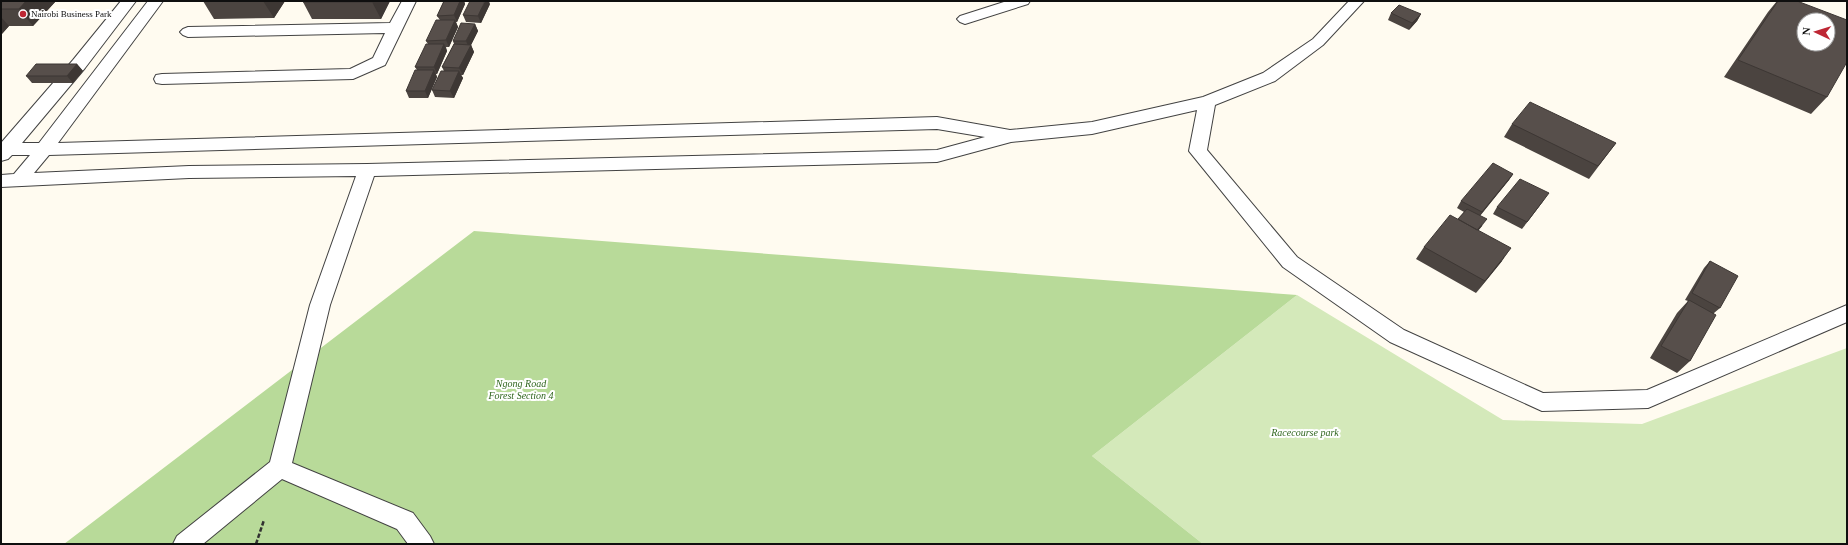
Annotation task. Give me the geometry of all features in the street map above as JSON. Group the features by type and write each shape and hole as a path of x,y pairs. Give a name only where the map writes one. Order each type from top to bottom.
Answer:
{"lane":[{"path":"3,151 79,64 129,1"},
{"path":"9,181 44,149 156,1"},
{"path":"162,79 353,74 379,61 409,1"},
{"path":"965,19 1023,1"},
{"path":"9,181 189,172 367,170 938,156 1011,136 1092,128 1207,102 1269,77 1318,42 1357,1"},
{"path":"188,32 396,28"},
{"path":"1207,102 1198,150 1290,262 1397,336 1542,402 1648,399 1847,313"},
{"path":"3,151 937,123 1011,136"},
{"path":"185,544 280,468 320,305 367,170"},
{"path":"280,468 404,521 422,544"}],"green space":[{"name":"Ngong Road Forest Section 4","path":"474,231 1297,295 1092,456 1203,544 64,544"},
{"name":"Racecourse park","path":"1297,295 1503,420 1642,424 1847,348 1847,544 1203,544 1092,456"}],"building":[{"path":"1,1 26,1 19,9 1,9"},
{"path":"372,1 372,2 303,2"},
{"path":"444,1 460,1 454,15 437,16"},
{"path":"470,1 485,1 478,16 463,15"},
{"path":"1778,1 1797,1 1826,12 1796,12 1796,52 1836,52 1836,16 1847,20 1847,62 1827,97 1738,60"},
{"path":"1399,5 1421,14 1412,23 1391,13"},
{"path":"436,20 455,20 446,40 426,41"},
{"path":"461,23 475,24 466,41 453,41"},
{"path":"426,44 444,44 434,67 415,67"},
{"path":"454,44 471,45 459,68 442,67"},
{"path":"36,64 77,64 67,76 26,76"},
{"path":"415,70 434,70 425,91 406,91"},
{"path":"441,71 459,71 450,91 432,90"},
{"path":"1530,102 1616,143 1598,166 1512,124"},
{"path":"1493,163 1513,174 1482,212 1461,201"},
{"path":"1520,179 1549,193 1527,222 1497,207"},
{"path":"1467,209 1487,219 1477,230 1458,219"},
{"path":"1450,215 1511,248 1485,281 1424,247"},
{"path":"1710,261 1738,276 1720,308 1692,293"},
{"path":"1689,300 1716,315 1690,361 1661,346"}],"place":[{"name":"Nairobi Business Park","path":"23,14"}]}
